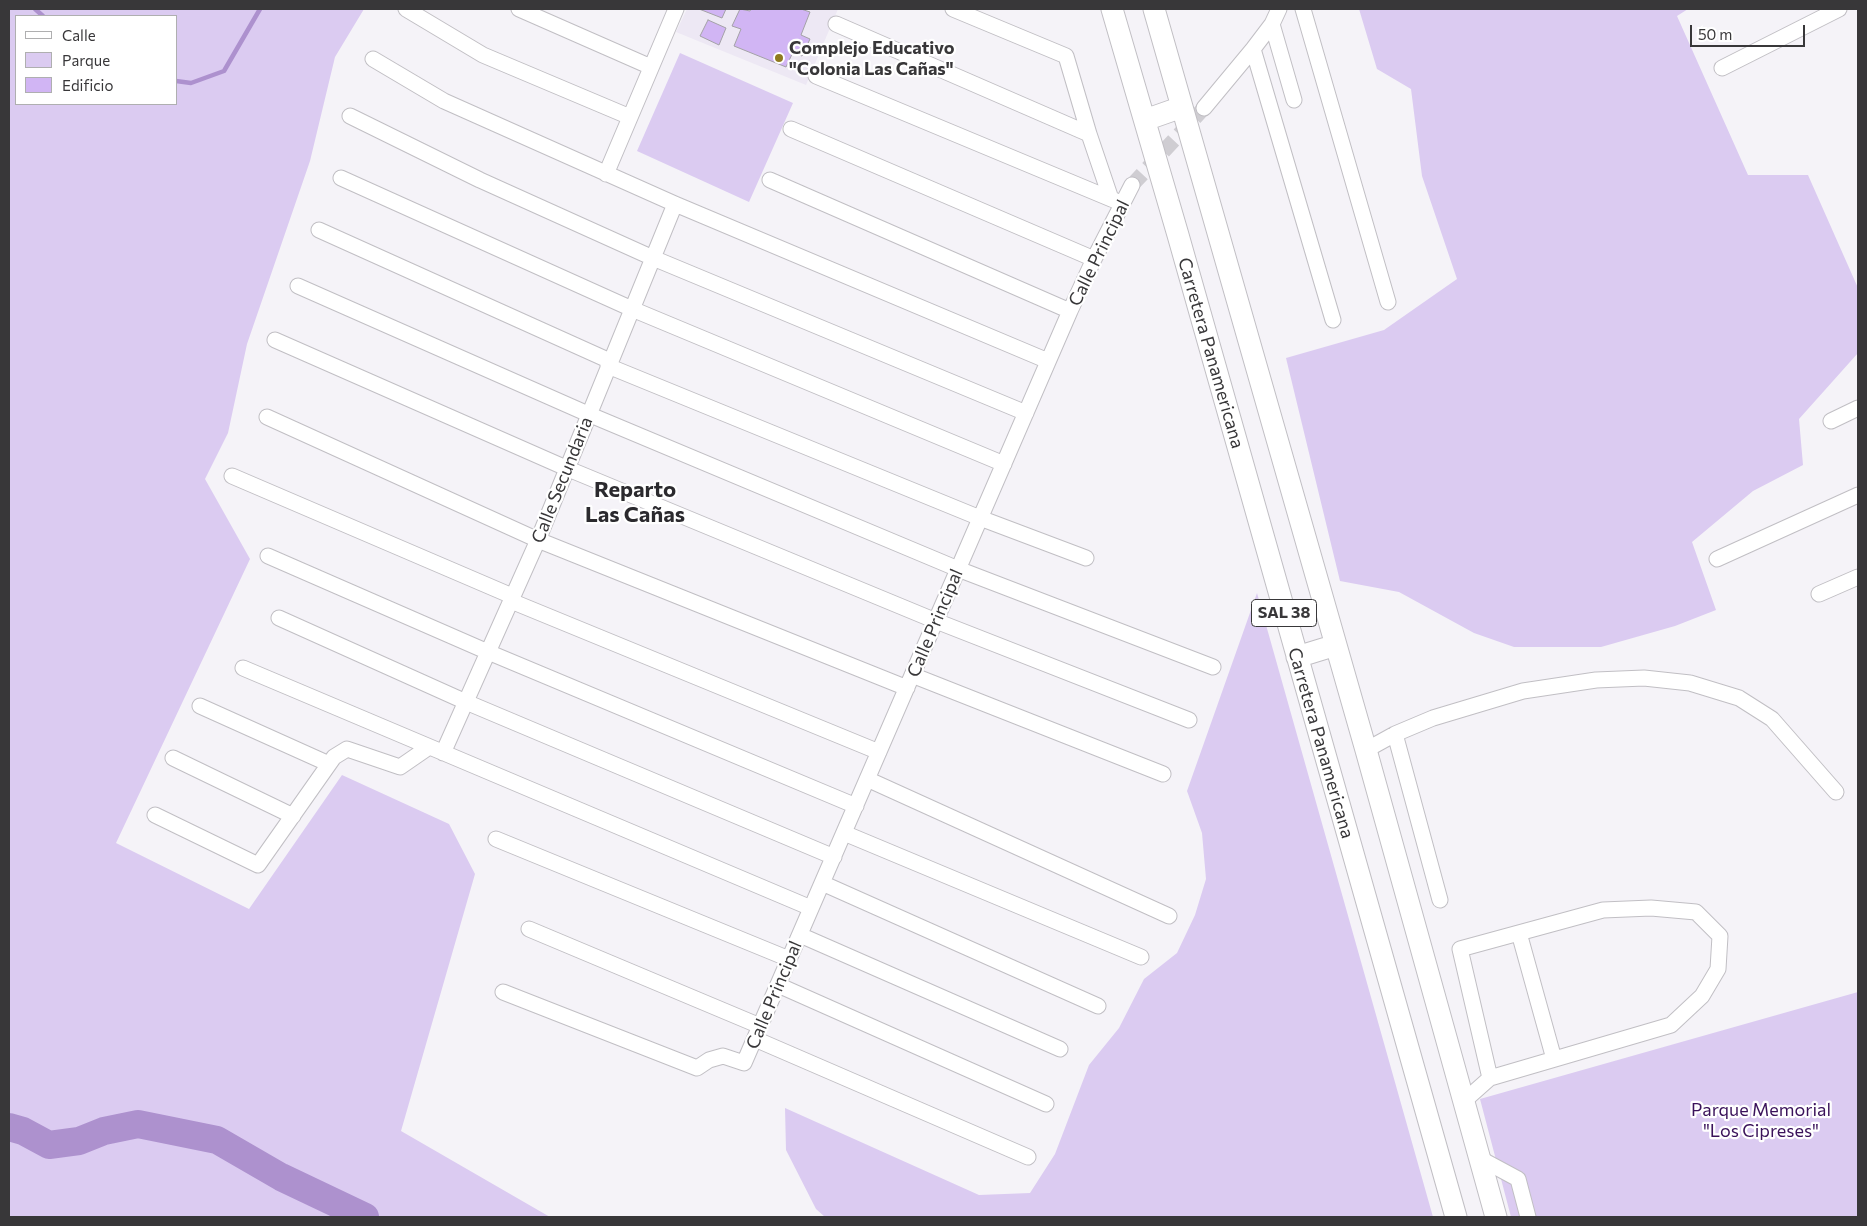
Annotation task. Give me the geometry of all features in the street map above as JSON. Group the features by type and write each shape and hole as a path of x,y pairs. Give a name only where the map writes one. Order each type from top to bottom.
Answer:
{"highway":[{"name":"Carretera Panamericana","path":"1112,9 1456,1217"},
{"name":"SAL 38","path":"1154,9 1366,750 1496,1217"},
{"path":"1145,120 1182,107"},
{"path":"1297,657 1336,645"}],"street":[{"path":"406,9 483,55 630,117"},
{"path":"519,9 651,67"},
{"path":"953,9 1066,56 1089,134 1117,201"},
{"path":"1204,108 1272,24 1279,9"},
{"path":"1303,9 1388,302"},
{"path":"1722,68 1839,9"},
{"path":"606,174 651,67 672,10"},
{"path":"836,24 1089,134"},
{"path":"1272,24 1294,100"},
{"path":"1253,49 1333,320"},
{"path":"374,59 444,101 606,174 1048,361"},
{"path":"816,76 1117,201"},
{"path":"350,116 480,180 653,258 1026,413"},
{"path":"791,129 1094,259"},
{"path":"341,178 632,309 1004,464"},
{"path":"770,180 1070,311"},
{"name":"Calle Principal","path":"503,992 697,1068 709,1060 723,1056 744,1063 1094,259 1117,201 1132,185"},
{"name":"Calle Secundaria","path":"443,753 538,540 675,204"},
{"path":"319,230 609,364 980,518 1086,558"},
{"path":"298,286 588,414 958,569 1213,667"},
{"path":"275,340 566,468 936,621 1189,720"},
{"path":"1831,421 1858,408"},
{"path":"267,417 538,540 910,682 1163,774"},
{"path":"232,476 512,598 879,752"},
{"path":"1717,559 1858,496"},
{"path":"268,556 488,652 856,806"},
{"path":"1819,594 1858,576"},
{"path":"279,618 466,702 834,857"},
{"path":"243,668 812,908"},
{"path":"1366,750 1395,734 1433,718 1523,691 1596,680 1644,678 1690,683 1739,698 1772,720 1836,792"},
{"path":"200,706 329,764"},
{"path":"1395,734 1440,900"},
{"path":"155,815 258,865 334,757 347,749 400,768 429,747"},
{"path":"173,758 293,816"},
{"path":"868,779 1169,916"},
{"path":"844,833 1141,956"},
{"path":"496,839 789,959"},
{"path":"822,883 1098,1006"},
{"path":"1463,1102 1490,1078 1672,1025 1702,996 1718,969 1720,936 1696,912 1651,908 1604,910 1460,949 1490,1078"},
{"path":"529,929 1028,1157"},
{"path":"1519,933 1554,1059"},
{"path":"800,935 1060,1049"},
{"path":"778,985 1046,1104"},
{"path":"1479,1158 1518,1180 1528,1217"}],"shaded area":[{"name":"Complejo Educativo \"Colonia Las Cañas\"","path":"687,9 838,9 806,85 676,32"}],"green space":[{"path":"9,9 364,9 335,57 310,161 247,344 228,433 205,479 250,559 116,843 249,909 342,775 449,824 475,874 401,1131 550,1217 9,1217"},
{"path":"1359,9 1688,9 1677,16 1748,175 1808,175 1858,288 1858,353 1799,419 1803,465 1753,491 1692,542 1716,610 1675,626 1601,647 1514,647 1474,633 1399,592 1340,581 1286,358 1384,330 1457,279 1422,176 1411,89 1377,69"},
{"path":"680,53 793,103 749,202 637,151"},
{"path":"1257,593 1433,1217 825,1217 816,1209 786,1150 785,1108 979,1195 1030,1193 1055,1154 1089,1065 1119,1028 1144,979 1177,953 1195,915 1206,879 1202,833 1187,791"},
{"name":"Parque Memorial \"Los Cipreses\"","path":"1858,992 1858,1217 1511,1217 1480,1099"}],"building":[{"path":"699,9 726,9 722,18"},
{"path":"740,9 750,11 751,9 801,9 810,12 801,35 810,39 802,56 793,52 786,67 734,46 741,29 732,26"},
{"path":"708,20 726,28 719,45 700,36"}],"waterway":[{"path":"35,9 42,15"},
{"path":"178,81 191,83 224,71 260,9"},
{"path":"9,1127 23,1131 49,1145 79,1141 104,1131 138,1124 217,1140 281,1177 365,1217"}],"tunnel":[{"path":"1132,185 1204,108"}],"place":[{"name":"Complejo Educativo \"Colonia Las Cañas\"","path":"779,58"}],"district":[{"name":"Reparto Las Cañas","path":"635,502"}]}
